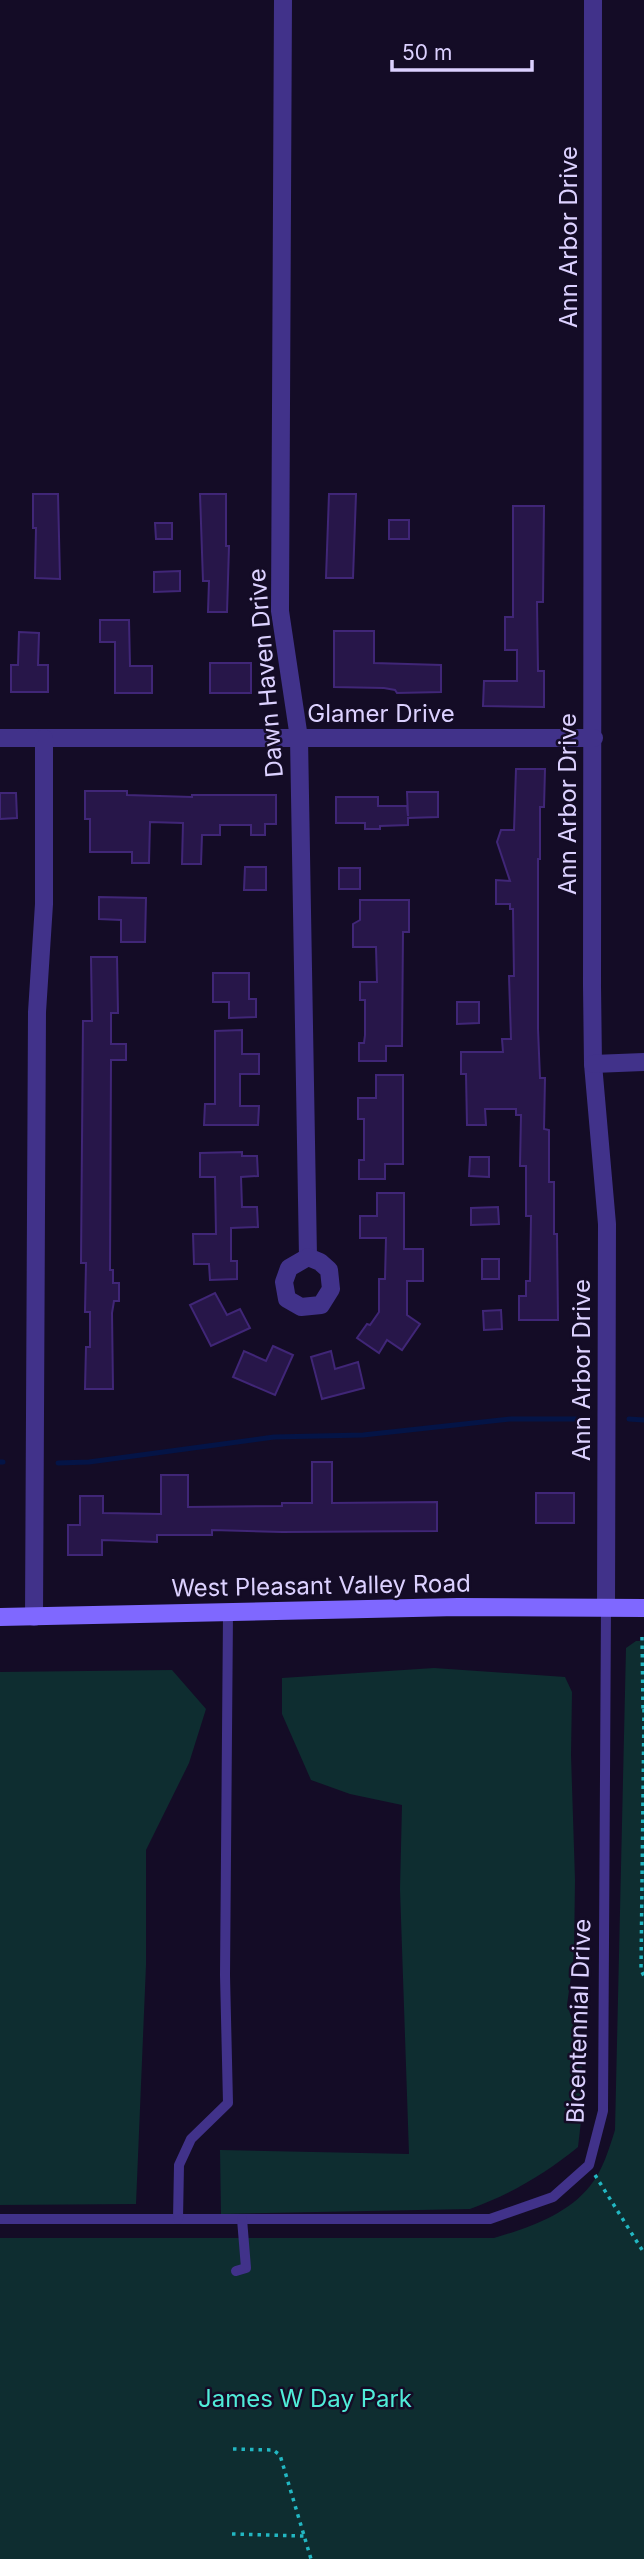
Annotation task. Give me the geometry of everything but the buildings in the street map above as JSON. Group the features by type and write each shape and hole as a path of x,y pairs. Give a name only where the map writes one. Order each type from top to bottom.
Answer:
{"main road":[{"name":"West Pleasant Valley Road","path":"0,1617 458,1607 644,1608"}],"street":[{"name":"Dawn Haven Drive","path":"283,0 280,611 299,738 308,1257"},
{"name":"Ann Arbor Drive","path":"593,0 592,986 593,1064 607,1224 606,1608"},
{"name":"Glamer Drive","path":"0,738 594,738"},
{"path":"34,1617 37,1012 44,904 44,738"},
{"path":"593,1064 644,1062"}],"lane":[{"name":"Bicentennial Drive","path":"589,2165 603,2111 606,1608"},
{"path":"178,2219 179,2165 191,2139 228,2103 225,1975 228,1614"},
{"path":"0,2219 490,2219 553,2197 589,2165"},
{"path":"236,2271 246,2268 242,2219"}],"path":[{"path":"642,1637 643,1972"},
{"path":"589,2165 644,2253"},
{"path":"233,2449 272,2450 280,2455 311,2559"},
{"path":"232,2534 304,2536"}],"green space":[{"name":"James W Day Park","path":"636,1641 644,1641 644,2559 0,2559 0,2238 494,2238 558,2213 581,2196 595,2180 615,2130 626,1648"},
{"path":"434,1668 565,1677 572,1692 574,1955 567,2005 577,2033 585,2087 578,2147 527,2182 470,2209 221,2214 220,2150 409,2154 400,1889 402,1805 350,1794 311,1780 282,1714 282,1678"},
{"path":"172,1670 206,1709 189,1763 146,1850 146,1965 136,2204 0,2205 0,1672"}],"waterway":[{"path":"58,1463 89,1462 274,1437 363,1435 511,1419 576,1419"},
{"path":"629,1419 644,1420"}]}
